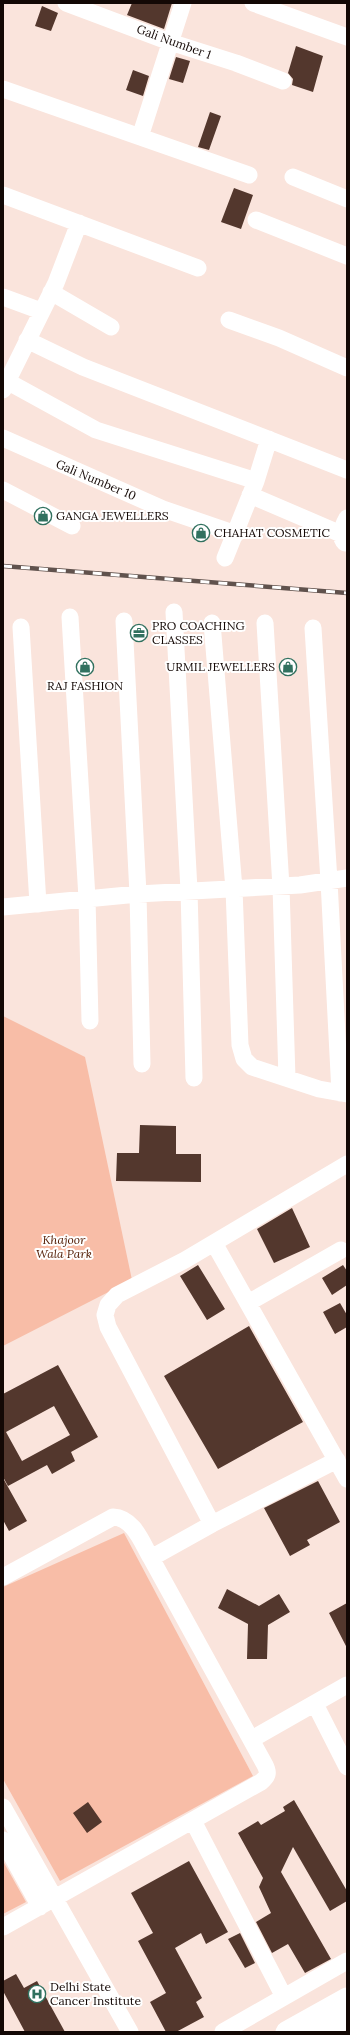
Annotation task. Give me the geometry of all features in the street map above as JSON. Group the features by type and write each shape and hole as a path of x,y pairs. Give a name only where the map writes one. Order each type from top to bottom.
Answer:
{"main road":[{"path":"286,2032 347,1998"},
{"path":"319,2032 343,2024"}],"street":[{"name":"Gali Number 1","path":"66,3 170,42 236,63 283,81"},
{"path":"140,138 183,3"},
{"path":"253,3 278,8 347,37"},
{"path":"3,89 249,175"},
{"path":"293,177 347,199"},
{"path":"3,195 198,268"},
{"path":"256,220 347,256"},
{"path":"79,223 42,312 5,383 96,430 253,488 344,539 347,518"},
{"path":"51,292 111,327"},
{"path":"3,297 42,312"},
{"path":"229,320 279,338 347,368"},
{"path":"27,340 83,366 270,440 317,456 347,470"},
{"name":"Gali Number 10","path":"3,438 163,509 236,534"},
{"path":"225,558 236,534 270,440"},
{"path":"3,490 72,526"},
{"path":"174,612 189,890 194,1078"},
{"path":"70,617 87,898 90,1021"},
{"path":"124,621 138,894 142,1064"},
{"path":"212,623 234,889 240,1045 244,1059 252,1067 319,1089 343,1094 313,628"},
{"path":"265,623 281,887 287,1078"},
{"path":"21,627 38,904"},
{"path":"3,907 87,898 189,890 281,887 347,878"},
{"path":"212,1524 108,1327 105,1315 108,1305 117,1296 185,1260 347,1164"},
{"path":"214,1243 347,1479"},
{"path":"248,1303 341,1250"},
{"path":"151,1558 212,1524 337,1460"},
{"path":"3,1577 114,1517 122,1517 131,1524 151,1558 252,1739 268,1771 267,1777 262,1782 3,1927"},
{"path":"252,1739 347,1685"},
{"path":"315,1704 347,1767"},
{"path":"3,1807 47,1902"},
{"path":"193,1821 284,1997"},
{"path":"3,1840 47,1902 130,2032"},
{"path":"223,2032 347,1961"}],"green space":[{"name":"Khajoor Wala Park","path":"3,1016 85,1057 132,1280 3,1346"},
{"path":"124,1533 253,1776 60,1881 3,1779 3,1587"},
{"path":"3,1861 26,1902 3,1914"}],"building":[{"path":"132,3 172,3 164,29 127,15"},
{"path":"42,6 58,13 51,31 35,26"},
{"path":"296,46 323,56 313,92 292,85 293,79 288,73"},
{"path":"176,57 190,61 183,83 169,79"},
{"path":"133,70 149,76 143,96 126,90"},
{"path":"210,112 221,116 209,150 198,147"},
{"path":"234,188 253,195 241,229 221,222"},
{"path":"140,1125 176,1126 176,1154 201,1154 201,1182 116,1181 117,1153 139,1153"},
{"path":"292,1208 310,1247 274,1263 257,1229"},
{"path":"198,1265 225,1309 207,1320 180,1276"},
{"path":"343,1265 347,1271 347,1285 332,1295 322,1278"},
{"path":"340,1303 347,1315 347,1327 335,1334 323,1312"},
{"path":"249,1326 303,1422 218,1469 164,1376"},
{"path":"58,1365 98,1437 71,1452 75,1461 52,1474 47,1465 8,1486 3,1477 3,1394","holes":["54,1406 70,1435 22,1461 6,1432"]},
{"path":"3,1478 27,1521 9,1531 3,1520"},
{"path":"318,1481 340,1522 307,1540 310,1545 290,1556 264,1508"},
{"path":"227,1589 259,1606 279,1594 290,1612 268,1625 267,1659 247,1659 248,1624 218,1608"},
{"path":"347,1603 347,1648 329,1613"},
{"path":"294,1800 347,1891 347,1901 330,1911 293,1847 281,1872 331,1959 305,1973 288,1944 272,1953 256,1922 271,1913 259,1887 263,1878 238,1833 258,1821 261,1825 285,1811 283,1807"},
{"path":"88,1802 102,1822 87,1833 73,1813"},
{"path":"189,1861 228,1932 206,1944 201,1933 175,1948 202,1998 196,2002 204,2017 176,2032 166,2032 150,2002 166,1993 138,1941 153,1933 131,1893"},
{"path":"240,1933 255,1963 245,1968 228,1939"},
{"path":"16,1974 24,1988 37,1981 65,2032 25,2032 3,1991 3,1981"}],"railway":[{"path":"3,566 347,593"}],"place":[{"name":"GANGA JEWELLERS","path":"43,516"},
{"name":"CHAHAT COSMETIC","path":"201,533"},
{"name":"PRO COACHING CLASSES","path":"139,633"},
{"name":"RAJ FASHION","path":"85,667"},
{"name":"URMIL JEWELLERS","path":"288,667"},
{"name":"Delhi State Cancer Institute","path":"37,1994"}]}
